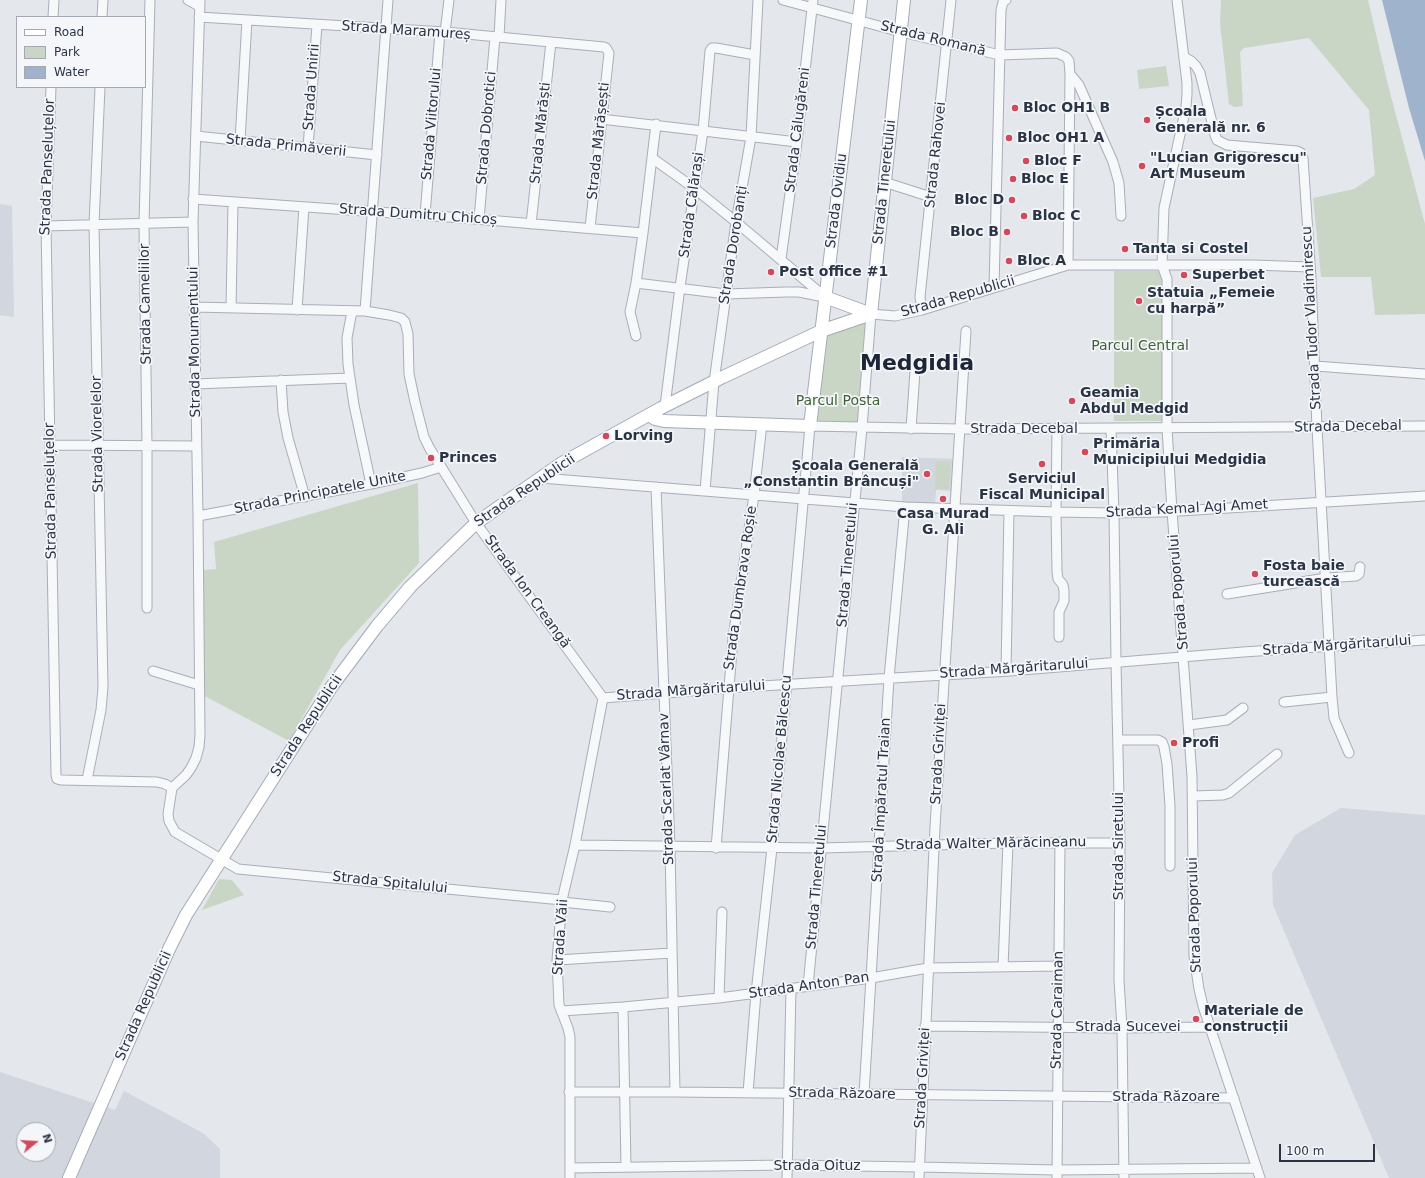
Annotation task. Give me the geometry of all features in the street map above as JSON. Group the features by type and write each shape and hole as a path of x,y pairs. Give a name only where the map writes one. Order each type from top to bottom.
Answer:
{"main road":[{"name":"Strada Ovidiu","path":"810,426 861,0"},
{"name":"Strada Tineretului","path":"871,314 904,0"},
{"path":"825,297 871,314"},
{"name":"Strada Republicii","path":"69,1178 169,949 186,914 332,686 377,626 410,587 476,523 562,464 665,406 714,382 821,331 871,314"},
{"name":"Strada Decebal","path":"649,415 655,419 664,421 810,426"}],"street":[{"path":"53,16 54,0"},
{"path":"102,16 103,0"},
{"name":"Strada Cameliilor","path":"147,608 147,446 144,223 150,0"},
{"path":"188,0 200,3"},
{"path":"194,307 365,311 388,0"},
{"name":"Strada Viitorului","path":"425,215 442,32 449,0"},
{"name":"Strada Dobrotici","path":"479,219 501,0"},
{"name":"Strada Dorobanți","path":"705,491 714,382 736,222 752,137 758,0"},
{"name":"Strada Romană","path":"783,0 812,4 901,32 1000,55 1062,54 1066,56 1069,61 1070,74"},
{"name":"Strada Rahovei","path":"922,310 920,297 948,44 951,0"},
{"path":"994,287 1001,10 1003,2 1006,0"},
{"name":"Strada Poporului","path":"1177,0 1187,83 1186,107 1164,208 1162,265 1167,279 1168,428 1172,511 1184,656 1193,796 1194,956 1199,989 1210,1027 1260,1178"},
{"name":"Strada Monumentului","path":"172,788 186,775 196,758 200,735 193,199 200,3"},
{"name":"Strada Călugăreni","path":"782,259 797,142 812,4"},
{"name":"Strada Maramureș","path":"199,17 442,32 604,47 609,54"},
{"path":"240,141 246,20"},
{"name":"Strada Unirii","path":"308,148 317,25"},
{"name":"Strada Mărăști","path":"532,224 551,42"},
{"name":"Strada Călărași","path":"665,406 680,287 703,131 710,51 712,48 716,48 755,55"},
{"name":"Strada Mărășești","path":"590,228 609,54"},
{"name":"Strada Tudor Vladimirescu","path":"1184,57 1191,61 1200,73 1217,140 1226,145 1296,151 1301,153 1303,158 1332,697 1334,718 1348,753"},
{"path":"1070,74 1079,85 1115,168 1120,187 1121,216"},
{"path":"1068,265 1070,74"},
{"name":"Strada Panseluțelor","path":"51,88 46,226 56,775 58,779 61,780 157,782 172,788"},
{"name":"Strada Viorelelor","path":"87,780 101,710 103,687 94,225 100,88"},
{"path":"601,119 656,124 797,142"},
{"path":"636,336 630,312 636,283 643,233 656,124"},
{"name":"Strada Primăverii","path":"196,136 376,155"},
{"path":"652,158 694,188 782,259 825,297"},
{"path":"884,182 931,197"},
{"name":"Strada Dumitru Chicoș","path":"193,199 479,219 643,233"},
{"path":"230,308 233,202"},
{"path":"297,310 304,207"},
{"path":"46,226 193,222"},
{"name":"Strada Republicii","path":"871,314 895,316 922,310 1068,265 1310,267"},
{"path":"812,285 821,285 827,282"},
{"path":"636,283 680,287 726,294 799,292 825,297"},
{"path":"352,311 349,324 347,348 350,378 354,405 371,484"},
{"name":"Strada Ion Creangă","path":"365,311 401,318 405,322 408,334 409,374 424,437 476,523 603,698"},
{"name":"Strada Tineretului","path":"808,986 862,428 871,314"},
{"name":"Strada Griviței","path":"919,1178 934,844 966,331"},
{"path":"1315,366 1425,374"},
{"path":"911,429 915,371"},
{"path":"195,384 350,378"},
{"path":"281,380 283,412 288,438 305,497"},
{"name":"Strada Dumbrava Roșie","path":"716,848 733,638 754,495 762,424"},
{"name":"Strada Decebal","path":"810,426 911,429 1317,428 1425,426"},
{"name":"Strada Nicolae Bălcescu","path":"748,1093 756,993 772,848 810,426"},
{"path":"1057,429 1057,576 1064,591 1064,601 1059,612 1059,637"},
{"name":"Strada Siretului","path":"1111,429 1120,843 1119,980 1122,1028 1124,1174"},
{"path":"50,445 196,446"},
{"name":"Strada Principatele Unite","path":"198,516 371,484 422,473 441,466"},
{"name":"Strada Kemal Agi Amet","path":"541,478 905,507 1056,512 1114,513 1172,511 1425,496"},
{"name":"Strada Scarlat Vârnav","path":"656,487 670,847 675,1092"},
{"name":"Strada Împăratul Traian","path":"864,1094 889,678 905,507"},
{"path":"1006,671 1009,511"},
{"path":"1227,594 1326,578 1356,576 1359,574 1360,567"},
{"name":"Strada Mărgăritarului","path":"603,698 728,688 1006,671 1184,656 1425,640"},
{"path":"154,671 199,685"},
{"path":"1284,702 1332,697"},
{"name":"Strada Văii","path":"570,1178 570,1037 559,1005 557,960 562,901 575,845 603,698"},
{"path":"1189,725 1227,720 1243,708"},
{"path":"1118,740 1158,740 1162,742 1167,764 1170,806 1170,866"},
{"path":"1193,796 1223,795 1229,793 1277,754"},
{"name":"Strada Spitalului","path":"172,788 168,814 172,828 179,836 238,869 562,901"},
{"path":"1003,967 1008,842"},
{"name":"Strada Walter Mărăcineanu","path":"575,845 716,848 821,848 1008,842 1120,843"},
{"name":"Strada Caraiman","path":"1057,1174 1060,842"},
{"path":"562,901 610,907"},
{"path":"719,998 722,912"},
{"path":"557,960 672,953"},
{"name":"Strada Anton Pan","path":"561,1011 674,1003 719,998 871,978 928,968 1058,966"},
{"path":"787,1178 791,988"},
{"path":"623,1007 626,1167"},
{"name":"Strada Sucevei","path":"925,1026 1122,1028 1210,1027"},
{"name":"Strada Răzoare","path":"569,1092 1234,1098"},
{"name":"Strada Oituz","path":"570,1168 787,1165 920,1167 1057,1174 1124,1174 1256,1168"}],"shaded area":[{"path":"0,204 12,206 14,317 0,315"},
{"name":"Școala Generală „Constantin Brâncuși\"","path":"902,457 953,459 951,491 936,490 935,506 902,504"},
{"path":"1341,808 1425,815 1425,1178 1389,1178 1273,905 1272,873 1295,835"},
{"path":"0,1072 115,1110 124,1091 203,1133 220,1149 220,1178 0,1178"}],"green space":[{"path":"1221,0 1368,0 1388,85 1425,224 1425,314 1375,315 1371,277 1321,277 1313,198 1354,189 1375,175 1369,110 1309,38 1244,48 1240,52 1243,106 1234,107 1229,104 1220,23"},
{"path":"1166,66 1169,86 1139,89 1137,70"},
{"name":"Parcul Central","path":"1114,271 1166,271 1167,421 1114,421"},
{"name":"Parcul Posta","path":"871,314 862,428 810,426 821,331"},
{"path":"936,461 951,462 949,489 935,489"},
{"path":"418,483 419,563 340,650 289,741 201,694 202,570 216,569 214,542"},
{"path":"219,879 232,880 244,895 202,910"}],"water":[{"path":"1382,0 1425,0 1425,161 1409,108"}],"place":[{"name":"Bloc OH1 B","path":"1015,108"},
{"name":"Școala Generală nr. 6","path":"1147,120"},
{"name":"Bloc OH1 A","path":"1009,138"},
{"name":"Bloc F","path":"1026,161"},
{"name":"\"Lucian Grigorescu\" Art Museum","path":"1142,166"},
{"name":"Bloc E","path":"1013,179"},
{"name":"Bloc D","path":"1012,200"},
{"name":"Bloc C","path":"1024,216"},
{"name":"Bloc B","path":"1007,232"},
{"name":"Tanta si Costel","path":"1125,249"},
{"name":"Bloc A","path":"1009,261"},
{"name":"Post office #1","path":"771,272"},
{"name":"Superbet","path":"1184,275"},
{"name":"Statuia „Femeie cu harpă”","path":"1139,301"},
{"name":"Geamia Abdul Medgid","path":"1072,401"},
{"name":"Lorving","path":"606,436"},
{"name":"Primăria Municipiului Medgidia","path":"1085,452"},
{"name":"Princes","path":"431,458"},
{"name":"Serviciul Fiscal Municipal","path":"1042,464"},
{"name":"Școala Generală „Constantin Brâncuși\"","path":"927,474"},
{"name":"Casa Murad G. Ali","path":"943,499"},
{"name":"Fosta baie turcească","path":"1255,574"},
{"name":"Profi","path":"1174,743"},
{"name":"Materiale de construcții","path":"1196,1019"}],"district":[{"name":"Medgidia","path":"917,364"}]}
